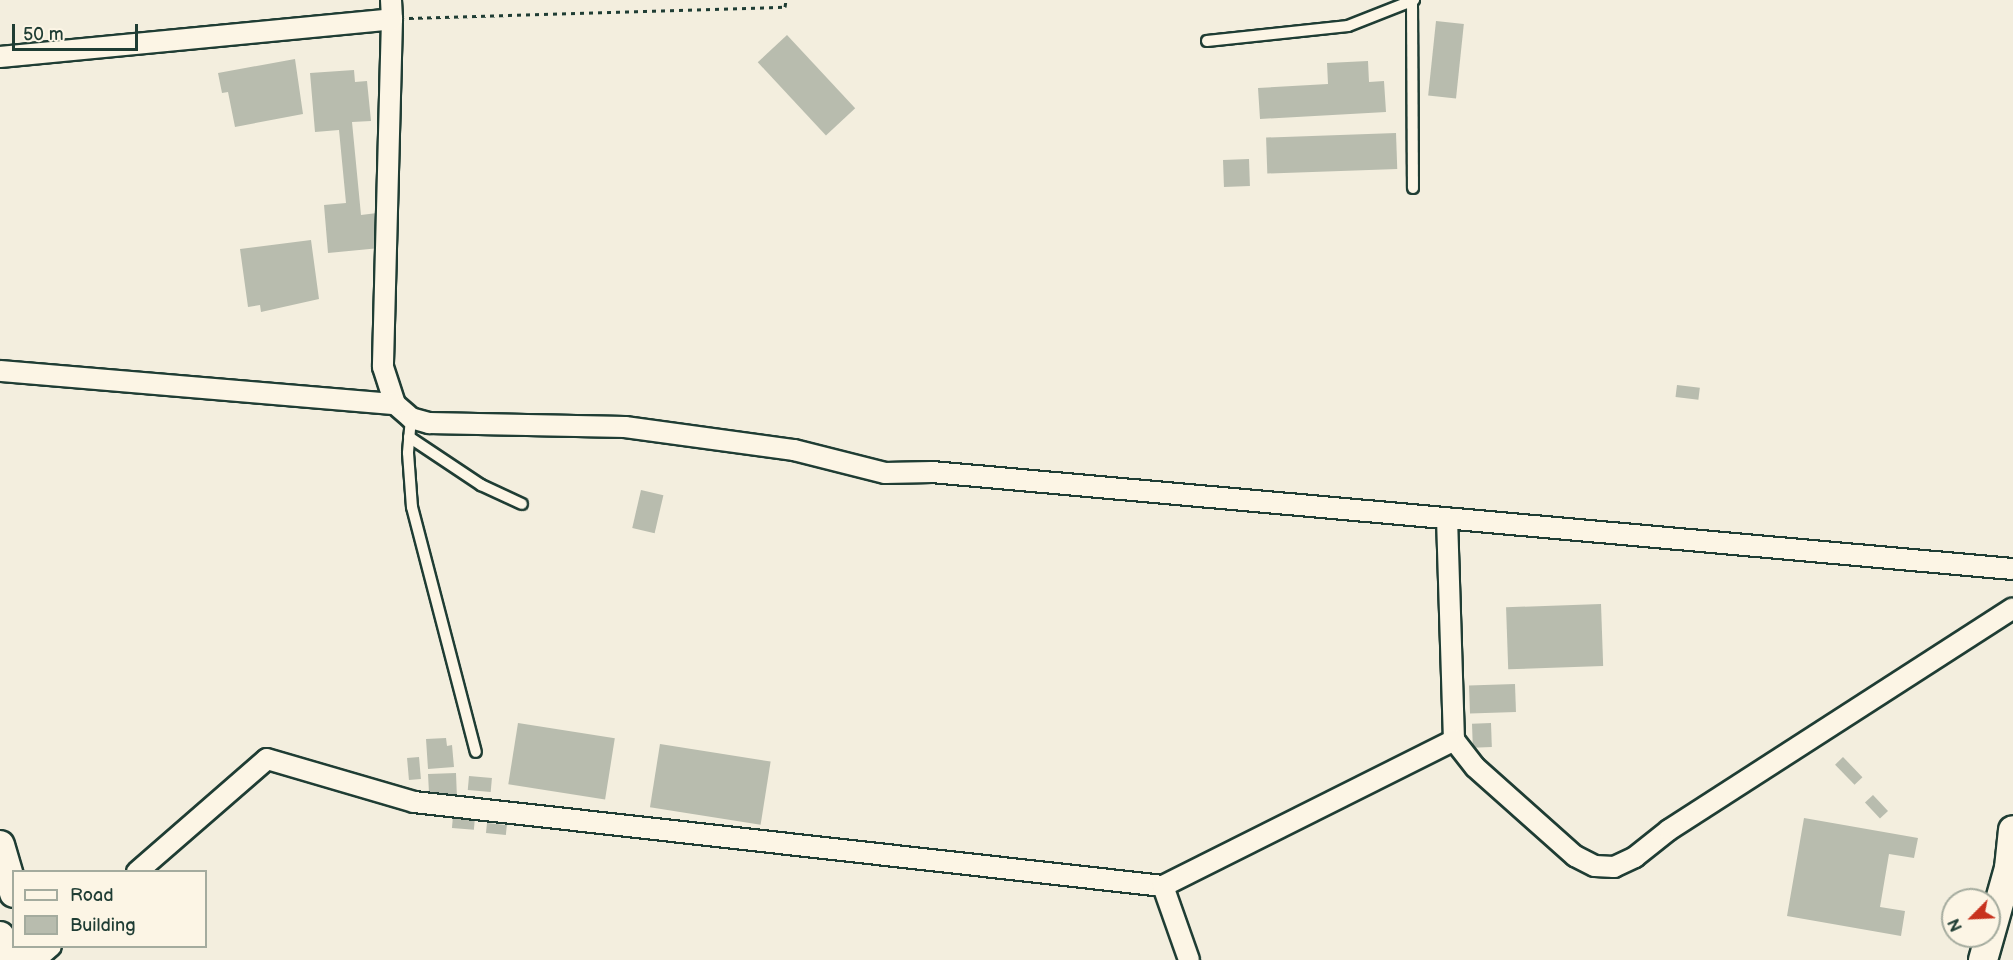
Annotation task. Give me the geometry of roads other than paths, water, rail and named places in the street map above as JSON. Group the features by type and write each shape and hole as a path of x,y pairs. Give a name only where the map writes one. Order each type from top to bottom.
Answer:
{"main road":[{"path":"1983,960 2009,868 2013,830"},
{"path":"0,845 12,886"},
{"path":"0,936 6,960"}],"street":[{"path":"0,57 392,9 383,367 394,404 410,428 429,423 625,427 794,450 885,473 932,472 2013,569"},
{"path":"0,371 394,404"},
{"path":"1447,518 1454,740 1475,767 1575,856 1595,866 1614,867 1635,857 1669,830 2013,608"},
{"path":"139,870 267,759 414,802 1163,886 1454,740"},
{"path":"1163,886 1189,960"},
{"path":"34,960 49,948"}],"lane":[{"path":"1207,40 1348,26 1413,1 1413,188"},
{"path":"410,428 482,485 522,504"},
{"path":"410,428 412,507 476,752"}]}
